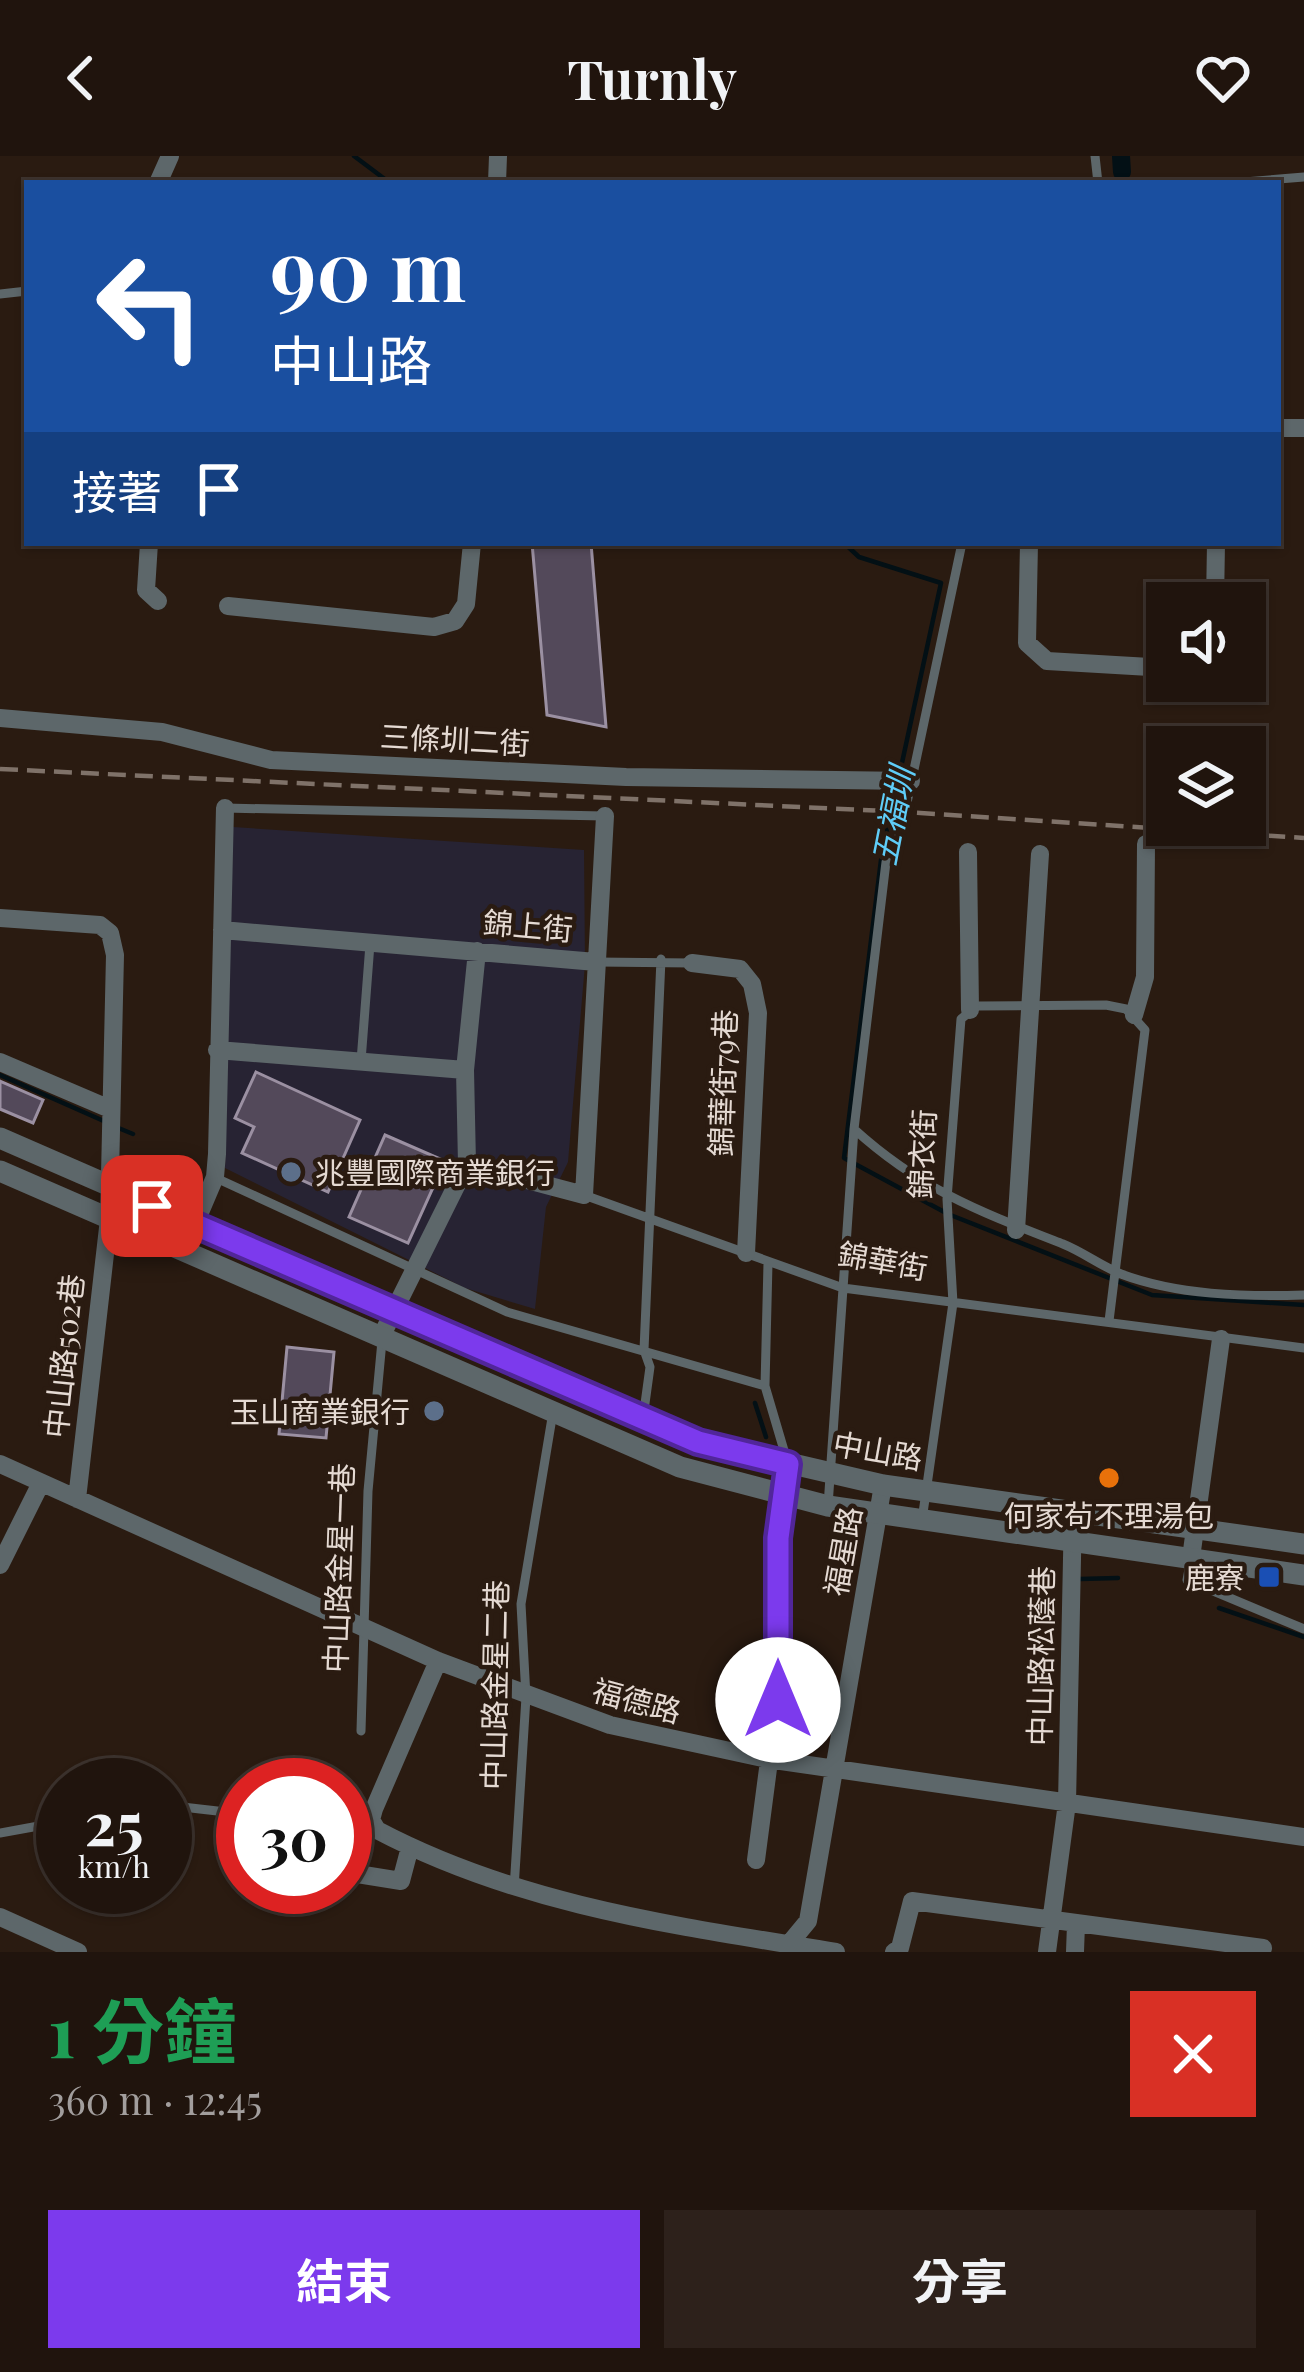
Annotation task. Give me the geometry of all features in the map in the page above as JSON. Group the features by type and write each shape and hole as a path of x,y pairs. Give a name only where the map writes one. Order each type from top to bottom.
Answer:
{"street":[{"path":"149,546 146,590 158,602"},
{"path":"228,606 410,626 455,621 466,604 472,546"},
{"path":"1030,546 1027,644 1036,656 1048,661 1146,667"},
{"path":"1215,582 1216,546"},
{"name":"三條圳二街","path":"0,718 162,731 271,760 626,777 902,782"},
{"path":"195,1224 214,1177 225,808"},
{"path":"596,962 605,816"},
{"path":"1134,1015 1145,977 1146,844"},
{"name":"錦衣街","path":"968,852 970,1010"},
{"path":"1016,1230 1040,854"},
{"name":"中山路502巷","path":"0,918 100,925 110,933 115,955 109,1220 77,1499"},
{"name":"錦上街","path":"222,930 370,939 596,962 584,1196"},
{"path":"382,1335 467,1164 465,1070 477,951"},
{"name":"錦華街79巷","path":"692,962 740,969 755,998 746,1253"},
{"path":"218,1050 465,1070"},
{"path":"0,1062 110,1108"},
{"name":"中山路","path":"0,1138 698,1442 883,1485 1304,1544"},
{"name":"錦華街","path":"467,1164 584,1196"},
{"name":"中山路","path":"0,1171 680,1467 828,1506 1304,1575"},
{"path":"1191,1558 1221,1339"},
{"name":"福德路","path":"0,1464 438,1661 610,1726 766,1759 1304,1837"},
{"path":"756,1860 766,1759 778,1700 778,1538 788,1464"},
{"path":"0,1564 40,1483"},
{"name":"福星路","path":"789,1944 808,1921 883,1485"},
{"name":"中山路松蔭巷","path":"1047,1952 1067,1803 1073,1510"},
{"name":"中山路金星二巷","path":"372,1818 438,1661"},
{"path":"372,1822 377,1830 410,1847 514,1889 763,1947 789,1944 836,1952"},
{"path":"372,1876 401,1881 410,1847"},
{"path":"894,1952 900,1948 912,1900 1263,1948"},
{"path":"0,1917 78,1952"},
{"path":"1076,1924 1076,1952"}],"lane":[{"path":"1268,180 1304,177"},
{"path":"828,1506 854,1129 886,862 961,546"},
{"path":"225,808 605,816"},
{"path":"361,1061 370,939"},
{"path":"643,1418 650,1367 644,1350 661,958"},
{"path":"596,962 661,958 692,962"},
{"path":"970,1010 977,1006 1106,1005 1134,1015 1145,1030 1119,1273 1109,1321"},
{"name":"錦衣街","path":"922,1520 953,1303 947,1199 961,1018 970,1010"},
{"path":"854,1129 889,1160 947,1199 1016,1230 1064,1245 1119,1273 1165,1287 1304,1295"},
{"path":"214,1177 507,1312 765,1386"},
{"name":"錦華街","path":"584,1196 843,1288 1304,1348"},
{"path":"768,1263 765,1386 788,1464"},
{"name":"中山路金星一巷","path":"362,1731 368,1491 382,1335"},
{"name":"中山路金星二巷","path":"514,1889 526,1697 521,1604 553,1412"},
{"path":"1191,1558 1187,1580 1304,1629"},
{"path":"0,1833 36,1826"}],"shaded area":[{"path":"233,827 584,850 585,964 568,1162 546,1207 535,1309 465,1288 225,1168"}],"building":[{"path":"532,546 591,546 606,727 547,715"},
{"path":"256,1072 360,1120 328,1192 242,1153 254,1127 235,1118"},
{"path":"0,1081 43,1100 33,1123 0,1109"},
{"path":"385,1135 445,1161 408,1243 349,1217"},
{"path":"287,1347 334,1352 326,1438 279,1434"}],"waterway":[{"name":"五福圳","path":"354,156 386,180"},
{"path":"1121,156 1122,172"},
{"name":"五福圳","path":"847,546 859,557 941,583 900,772"},
{"path":"896,789 881,860 844,1158 948,1214 1152,1295 1304,1305"},
{"path":"0,1075 106,1122"},
{"path":"116,1127 133,1134"},
{"path":"755,1403 766,1437"},
{"path":"1080,1579 1118,1578"},
{"path":"1219,1608 1304,1637"}],"railway":[{"path":"0,769 905,812 1304,838"}],"place":[{"name":"兆豐國際商業銀行","path":"291,1172"},
{"name":"玉山商業銀行","path":"434,1411"},
{"name":"何家茍不理湯包","path":"1109,1478"},
{"name":"鹿寮","path":"1269,1577"}],"route":[{"path":"152,1206 698,1442 788,1464 778,1538 778,1700"}]}
